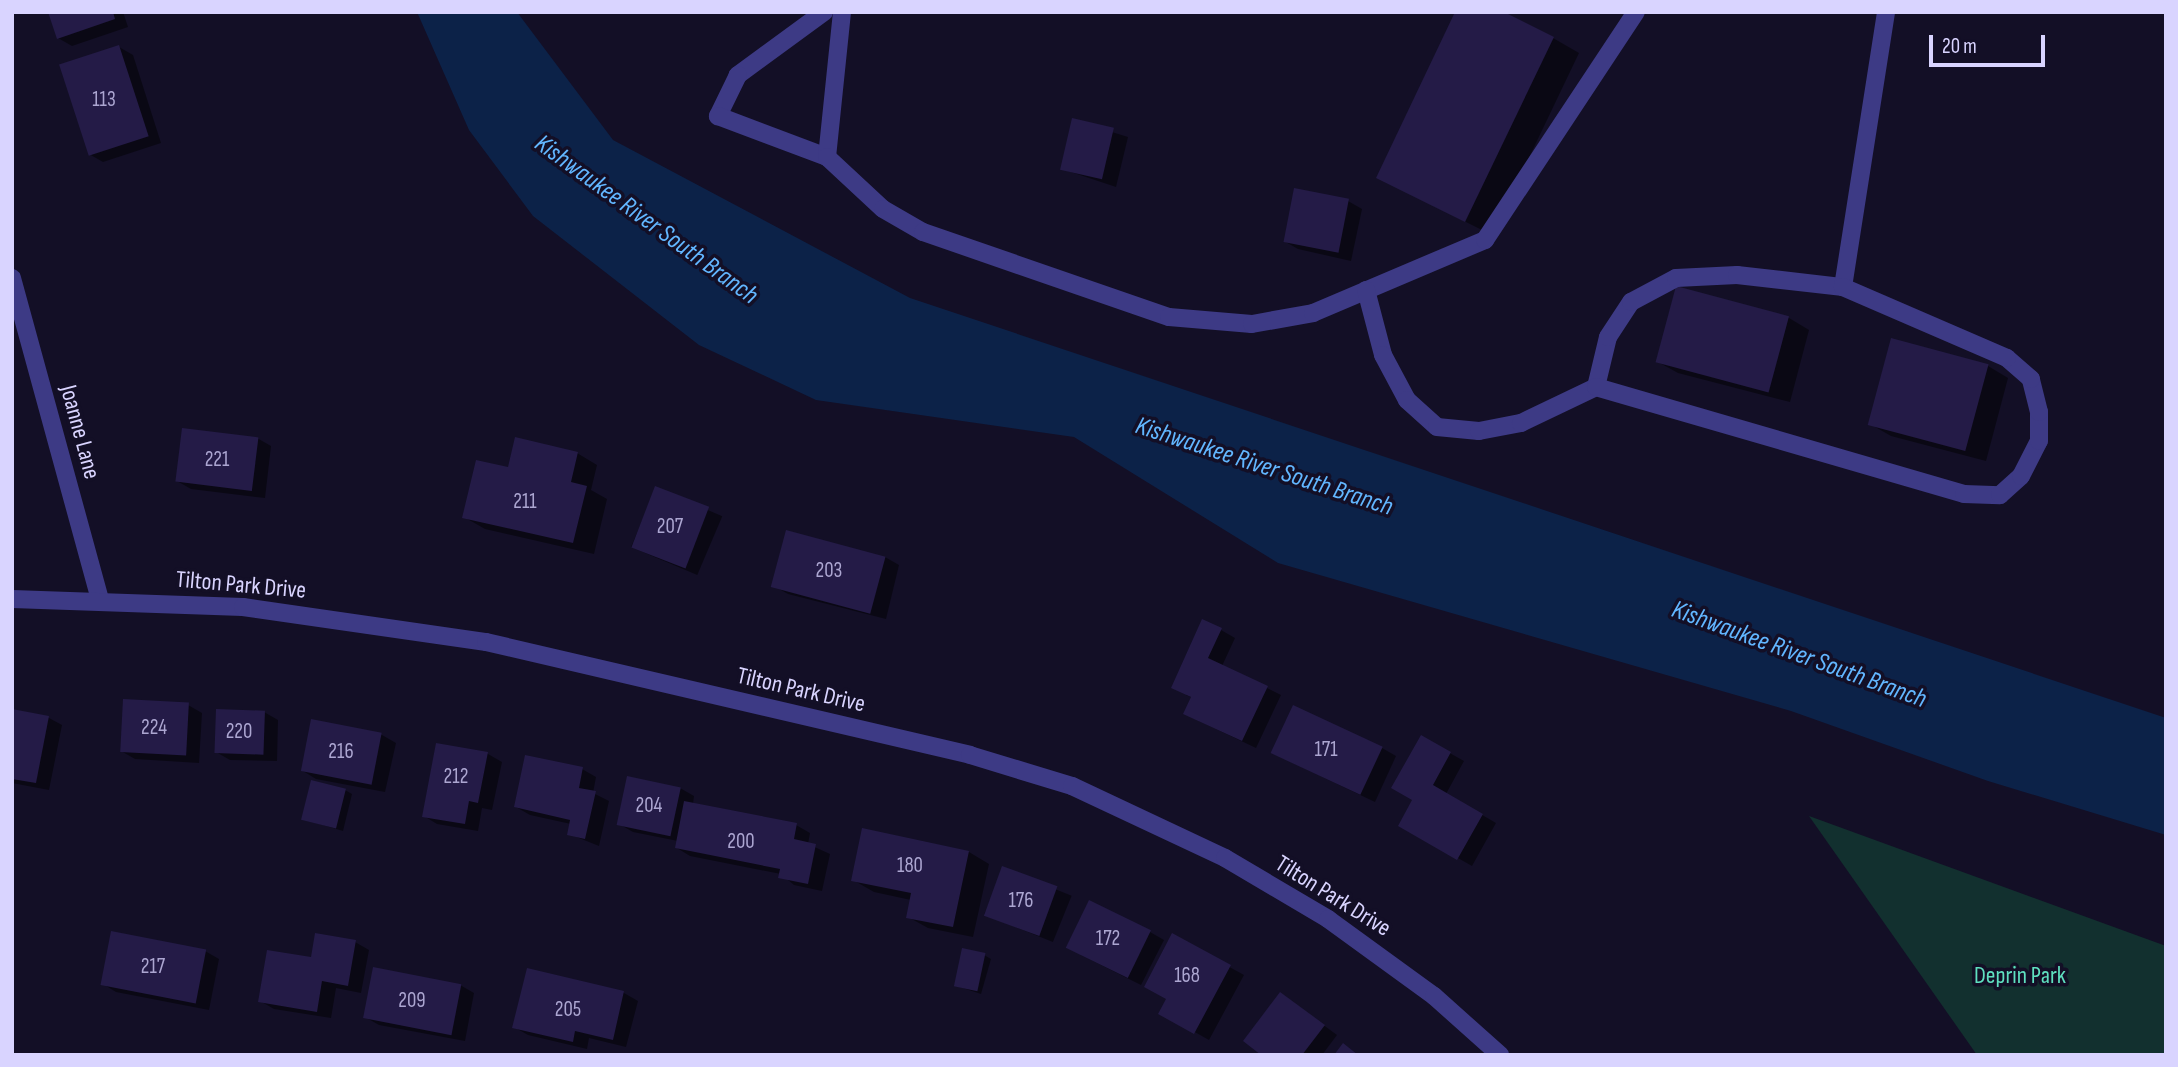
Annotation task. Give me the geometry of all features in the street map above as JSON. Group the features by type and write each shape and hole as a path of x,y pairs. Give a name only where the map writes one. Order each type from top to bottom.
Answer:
{"street":[{"path":"824,12 738,75 718,117 827,157 883,209 923,232 1169,317 1252,324 1313,313 1485,240 1636,12"},
{"path":"827,157 842,12"},
{"path":"1843,287 1886,12"},
{"path":"1366,290 1383,355 1407,400 1437,427 1479,432 1521,424 1596,387 1964,494 2000,495 2021,476 2039,440 2039,412 2031,379 2007,358 1843,287 1737,275 1676,278 1631,302 1608,337 1596,387"},
{"name":"Joanne Lane","path":"12,278 100,600"},
{"name":"Tilton Park Drive","path":"12,599 243,607 486,642 970,755 1072,786 1225,858 1328,919 1434,996 1500,1055"}],"green space":[{"name":"Deprin Park","path":"1809,816 2166,946 2166,1055 1977,1055"}],"water":[{"name":"Kishwaukee River South Branch","path":"417,12 517,12 613,140 910,298 2166,718 2166,835 1988,781 1791,711 1278,563 1074,437 816,400 699,345 533,216 469,130"}],"building":[{"path":"48,12 113,12 115,19 57,39"},
{"path":"1455,12 1504,12 1554,37 1465,222 1376,178"},
{"path":"119,45 149,136 89,156 59,64"},
{"path":"1072,118 1114,128 1102,179 1060,170"},
{"path":"1294,188 1349,199 1338,253 1284,242"},
{"path":"1676,286 1789,316 1769,393 1656,362"},
{"path":"1891,338 1989,364 1965,451 1868,425"},
{"path":"182,428 258,437 252,491 175,482"},
{"path":"515,437 578,452 571,482 587,486 573,543 462,518 476,460 508,467"},
{"path":"655,486 709,507 685,568 631,548"},
{"path":"786,530 885,557 870,614 771,587"},
{"path":"1202,619 1222,628 1208,658 1268,686 1242,741 1183,714 1191,697 1171,688"},
{"path":"123,699 189,702 186,755 120,752"},
{"path":"1293,705 1383,747 1360,795 1271,753"},
{"path":"12,709 49,716 36,783 12,779"},
{"path":"216,709 265,711 263,755 214,753"},
{"path":"311,719 382,733 372,785 301,771"},
{"path":"1421,735 1451,752 1433,785 1483,814 1457,860 1398,826 1412,800 1391,788"},
{"path":"436,743 488,752 478,803 469,801 465,824 422,817"},
{"path":"525,755 583,767 579,788 596,791 585,839 567,835 570,820 514,807"},
{"path":"627,776 681,787 670,836 617,825"},
{"path":"311,780 346,789 336,828 301,820"},
{"path":"684,801 797,823 794,839 816,844 808,884 778,878 780,869 675,848"},
{"path":"862,828 969,851 953,927 906,918 911,893 851,881"},
{"path":"1002,866 1057,886 1039,936 984,916"},
{"path":"1089,900 1151,930 1128,978 1066,948"},
{"path":"111,931 206,950 196,1003 101,985"},
{"path":"315,933 356,940 348,986 322,981 317,1012 258,1002 267,950 311,957"},
{"path":"1172,933 1231,965 1194,1034 1158,1014 1166,999 1144,987"},
{"path":"962,948 985,953 977,991 954,986"},
{"path":"373,967 461,984 451,1035 363,1018"},
{"path":"527,968 624,991 613,1040 575,1031 573,1042 512,1028"},
{"path":"1280,992 1325,1025 1302,1055 1261,1055 1243,1041"},
{"path":"1343,1043 1358,1055 1334,1055"}]}
